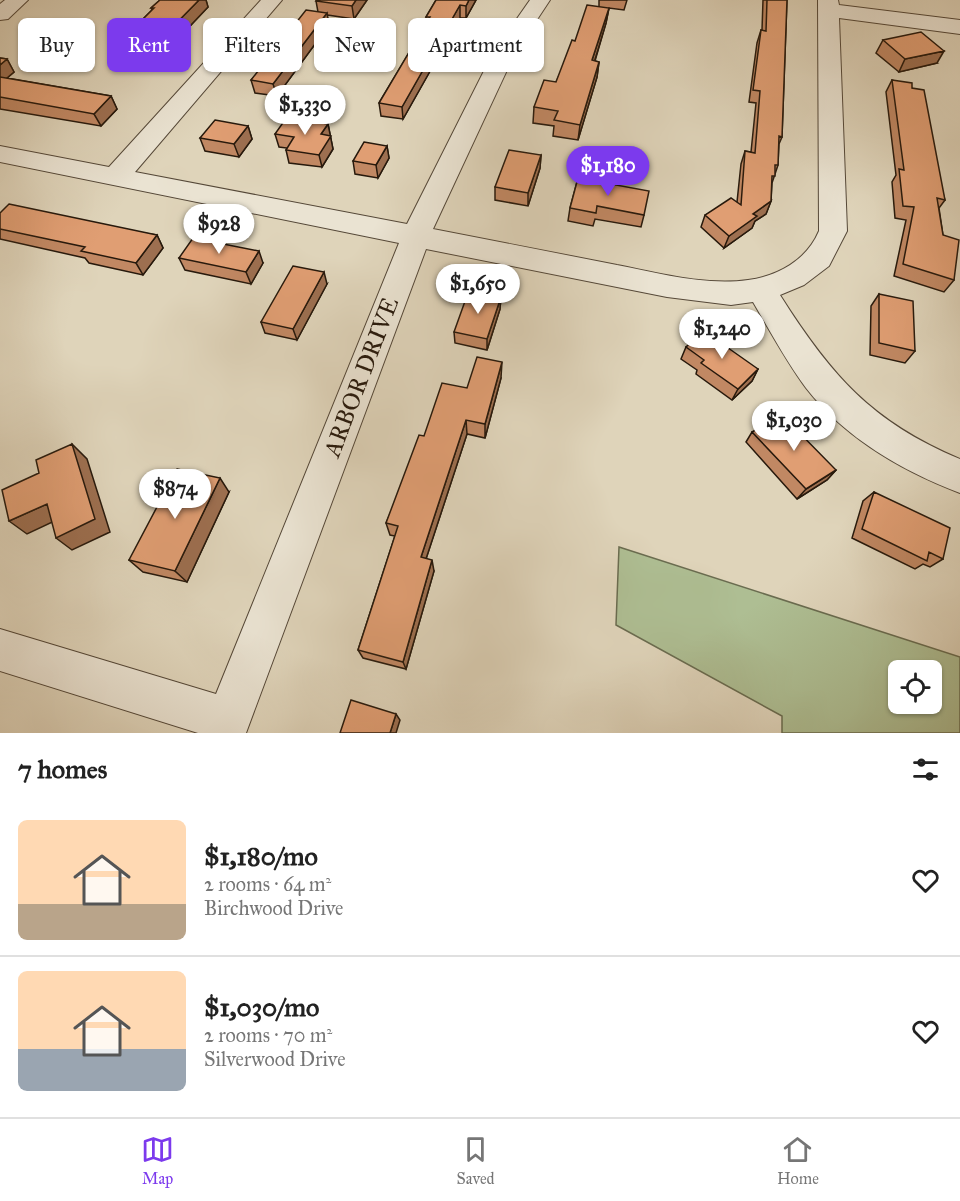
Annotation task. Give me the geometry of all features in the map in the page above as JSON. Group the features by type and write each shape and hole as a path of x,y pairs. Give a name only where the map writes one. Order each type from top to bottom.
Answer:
{"street":[{"path":"0,14 18,0"},
{"path":"116,176 272,0"},
{"name":"ARBOR DRIVE","path":"225,727 416,236 504,53 540,0"},
{"path":"0,154 667,286 731,292 761,290 796,276 818,261 829,247 833,231 828,5 960,27"},
{"path":"761,290 826,388 851,413 888,440 960,476"},
{"path":"0,650 225,727"}],"green space":[{"path":"619,547 960,657 960,733 782,733 782,716 616,625"}],"building":[{"path":"160,0 199,0 181,18 144,18 154,8 151,8"},
{"path":"317,0 356,0 352,6"},
{"path":"436,0 469,0 466,6 460,5 453,18 426,17"},
{"path":"767,0 787,0 782,137 779,136 778,165 775,165 775,176 772,176 771,201 753,214 757,216 729,236 705,215 731,198 741,205 745,151 755,153 760,91 753,90 761,30 766,31"},
{"path":"587,5 609,8 592,60 599,62 580,125 554,120 558,111 534,107 544,80 556,82 572,40 575,41"},
{"path":"306,10 327,13 323,18 314,18 314,30 302,46 302,18 300,18"},
{"path":"921,32 944,51 905,59 883,40"},
{"path":"408,54 408,72 422,72 402,107 379,103"},
{"path":"0,58 7,59 0,65"},
{"path":"257,72 282,72 273,84 251,80"},
{"path":"0,77 111,96 94,114 0,97"},
{"path":"892,80 912,83 912,88 924,90 945,200 937,198 943,235 959,240 954,280 903,264 914,207 903,206 899,169 904,170"},
{"path":"287,117 328,124 321,134 331,136 319,155 286,150 294,137 275,134"},
{"path":"215,120 248,126 234,144 200,138"},
{"path":"364,142 387,146 376,165 353,161"},
{"path":"509,150 541,155 528,193 495,187"},
{"path":"578,178 649,191 644,215 597,206 596,213 570,208"},
{"path":"9,204 157,235 136,263 81,251 85,247 0,229 0,213"},
{"path":"193,238 259,251 246,272 179,258"},
{"path":"293,266 324,272 293,329 261,322"},
{"path":"469,290 501,297 487,339 454,332"},
{"path":"879,294 913,301 915,351 879,343"},
{"path":"704,331 758,369 738,389 701,363 704,360 686,347"},
{"path":"477,357 502,362 485,424 466,420 421,557 432,560 403,662 358,650 398,526 386,523 419,435 424,436 442,383 467,388"},
{"path":"782,415 836,470 806,489 752,432"},
{"path":"72,444 95,519 56,538 47,504 9,521 2,490 39,473 36,460"},
{"path":"177,469 220,478 175,571 129,560"},
{"path":"874,492 950,528 943,559 929,552 927,561 862,529"},
{"path":"351,700 396,714 390,733 340,733"}]}
